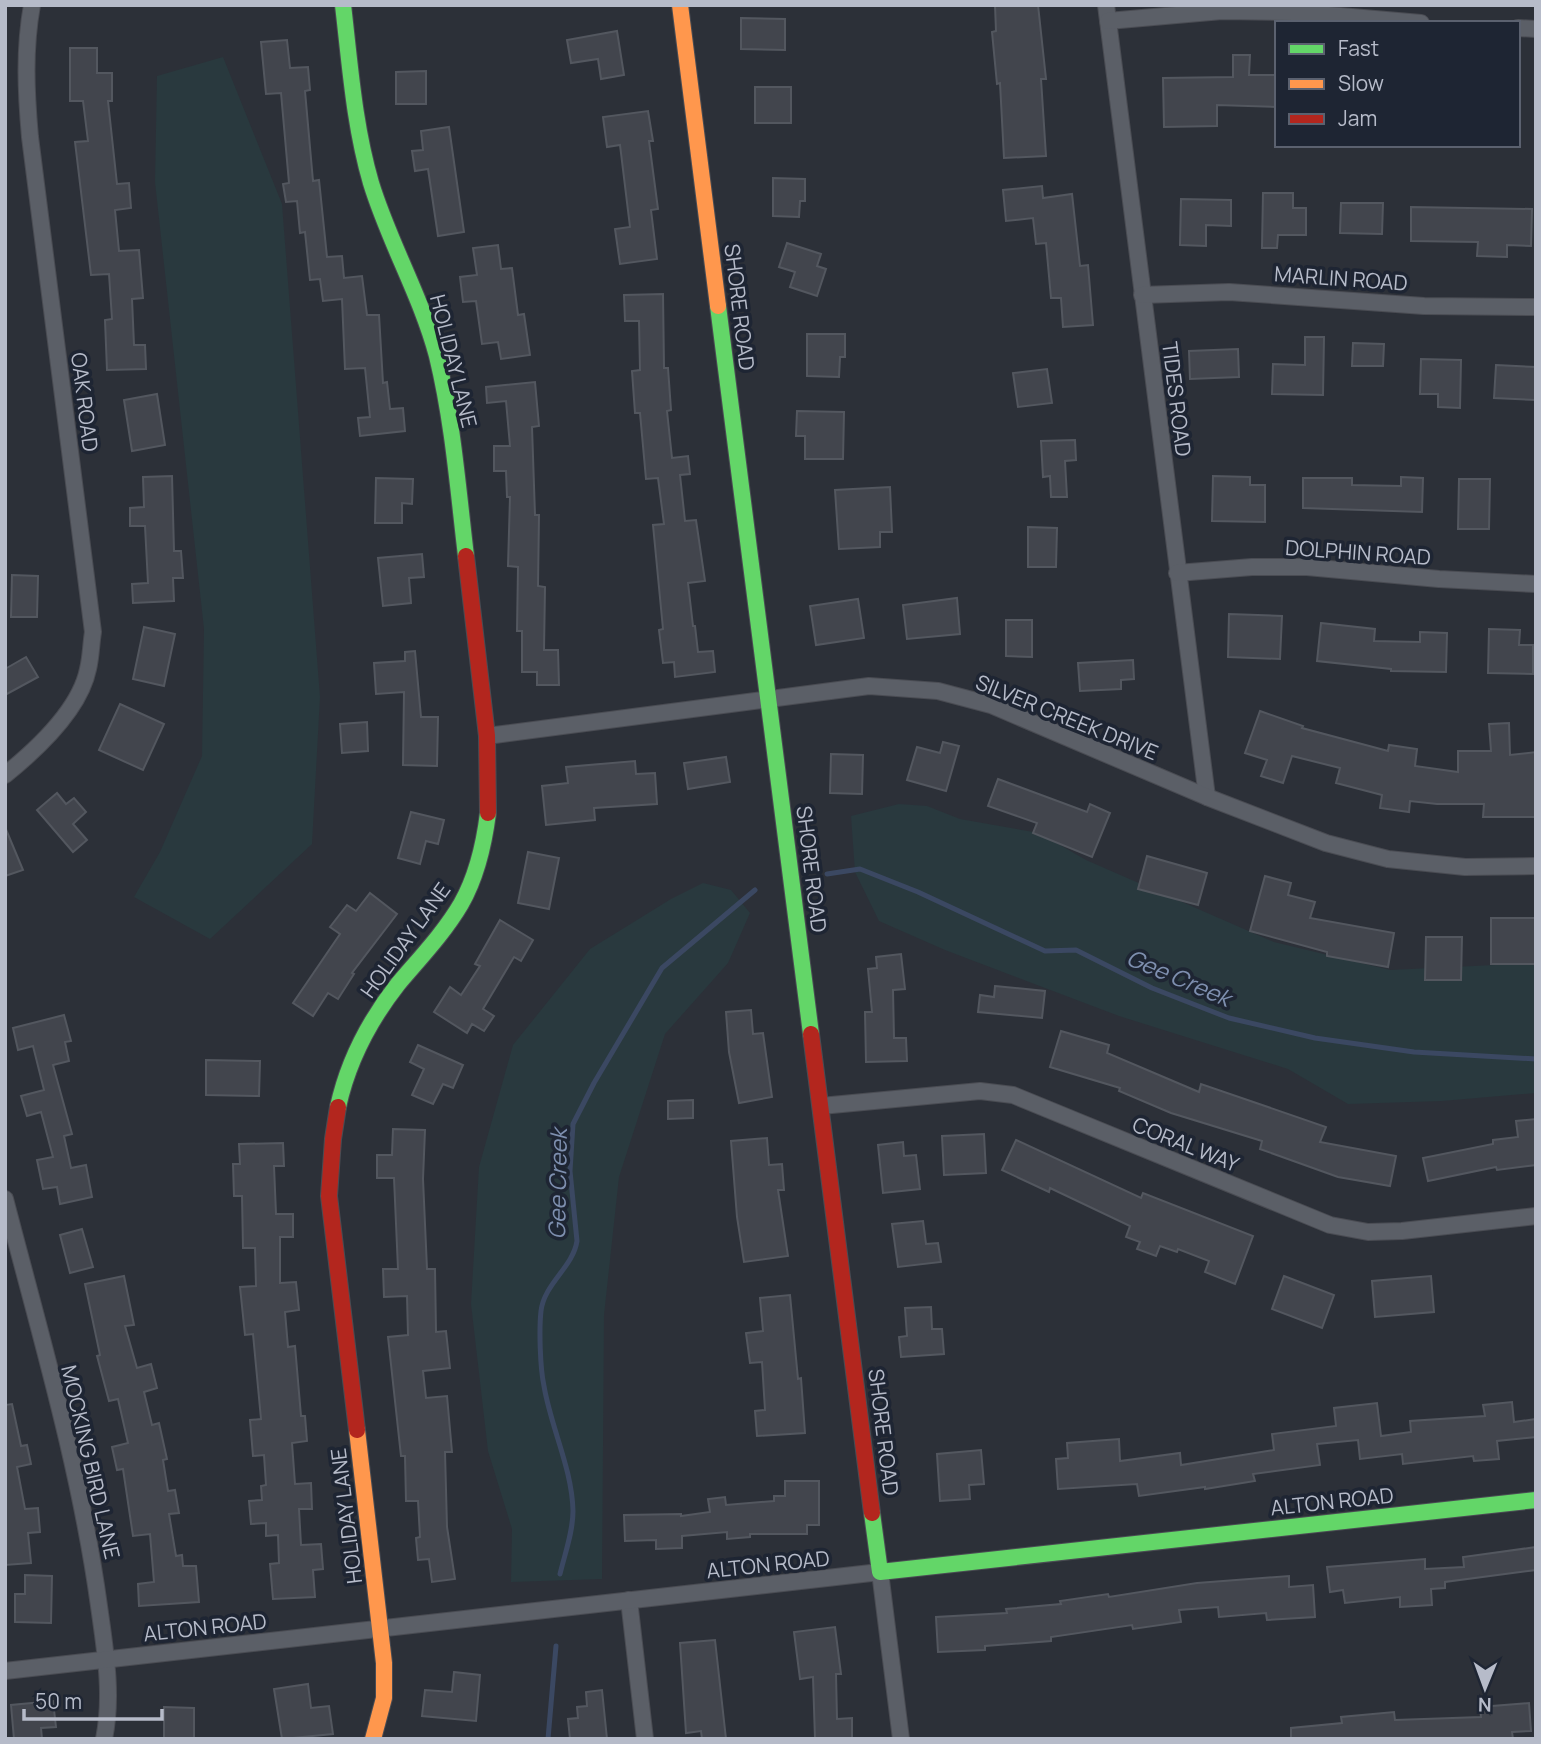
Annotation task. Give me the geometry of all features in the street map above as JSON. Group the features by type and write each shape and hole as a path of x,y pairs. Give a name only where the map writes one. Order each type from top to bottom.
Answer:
{"street":[{"name":"OAK ROAD","path":"5,775 47,735 72,706 88,671 93,632 30,137 26,90 26,35 32,5"},
{"name":"HOLIDAY LANE","path":"343,5 360,144 372,186 417,296 436,354 449,411 491,785 488,822 478,865 465,896 449,923 386,1000 357,1048 340,1095 331,1138 329,1196 384,1662 384,1698 373,1739"},
{"name":"SHORE ROAD","path":"680,5 901,1739"},
{"path":"1107,13 1294,12 1398,21"},
{"name":"TIDES ROAD","path":"1107,13 1177,573 1208,797"},
{"name":"MARLIN ROAD","path":"1142,295 1229,292 1424,306 1536,307"},
{"name":"DOLPHIN ROAD","path":"1177,573 1307,567 1438,579 1536,584"},
{"name":"SILVER CREEK DRIVE","path":"487,736 869,687 938,691 991,705 1208,797 1326,843 1388,859 1465,867 1536,866"},
{"name":"CORAL WAY","path":"821,1106 980,1091 1013,1095 1330,1225 1368,1232 1402,1231 1536,1216"},
{"name":"MOCKING BIRD LANE","path":"5,1199 79,1485 93,1558 106,1659 104,1739"},
{"name":"ALTON ROAD","path":"5,1671 1536,1500"},
{"path":"629,1601 645,1739"}],"shaded area":[{"path":"223,57 282,204 320,697 312,844 210,939 134,897 160,852 202,756 204,629 155,182 157,76"},
{"path":"899,804 927,806 960,819 1039,833 1086,860 1274,942 1390,970 1536,963 1536,1093 1442,1101 1348,1104 1288,1069 1119,1016 945,950 879,921 855,872 851,816"},
{"path":"703,883 731,890 750,913 728,963 665,1034 619,1177 604,1315 602,1579 511,1582 512,1529 488,1451 471,1304 479,1167 513,1045 590,949 671,899"}],"building":[{"path":"995,5 1038,5 1046,79 1041,79 1046,156 1004,158 1000,83 997,84 992,32 996,31"},
{"path":"741,18 785,19 785,50 741,49"},
{"path":"617,31 624,75 601,79 598,59 571,63 567,40"},
{"path":"287,40 290,68 308,67 310,90 305,91 313,181 319,180 327,257 342,256 344,278 362,276 367,315 379,315 383,383 387,382 390,409 403,408 405,431 360,436 358,418 370,417 365,368 345,369 342,299 323,301 320,279 310,280 305,232 300,233 297,201 286,202 283,184 289,183 281,93 266,94 261,42"},
{"path":"70,48 97,48 97,73 112,73 112,101 108,101 117,184 129,183 131,208 115,210 119,251 139,250 143,298 132,299 134,345 145,345 146,369 107,370 105,320 112,319 109,274 91,275 75,142 88,141 83,101 70,101"},
{"path":"1233,55 1250,55 1249,75 1275,75 1275,107 1217,105 1217,126 1164,127 1163,78 1233,77"},
{"path":"426,71 426,104 396,104 396,72"},
{"path":"755,87 791,87 791,123 755,123"},
{"path":"648,111 658,209 651,210 657,259 620,264 615,229 630,227 620,145 607,147 603,117"},
{"path":"449,127 464,232 438,236 428,169 415,171 412,151 423,150 421,131"},
{"path":"773,178 805,179 805,201 800,201 799,217 773,216"},
{"path":"1042,186 1043,198 1072,194 1080,266 1088,265 1093,325 1063,327 1061,298 1051,298 1046,243 1036,244 1033,218 1006,221 1003,190"},
{"path":"1263,193 1293,193 1293,208 1306,208 1306,235 1278,235 1277,248 1262,248"},
{"path":"1181,199 1231,200 1231,226 1206,225 1206,246 1180,245"},
{"path":"1341,203 1383,203 1382,234 1340,233"},
{"path":"1411,207 1532,209 1531,246 1507,245 1507,257 1477,256 1478,242 1411,241"},
{"path":"787,243 821,254 817,266 826,269 817,296 790,287 795,272 779,267"},
{"path":"498,245 501,269 512,268 518,315 524,314 530,355 501,359 498,342 482,344 476,301 463,302 460,277 477,275 473,248"},
{"path":"663,294 664,368 668,368 671,410 667,411 672,458 688,456 690,474 680,475 685,521 696,520 705,581 688,583 693,626 698,652 713,651 715,672 675,677 674,662 663,663 659,630 663,629 653,525 664,524 658,478 646,479 640,413 635,413 632,371 640,370 639,321 625,321 624,295"},
{"path":"807,334 845,334 845,357 840,357 839,377 807,376"},
{"path":"1305,337 1324,337 1323,395 1272,394 1273,364 1305,365"},
{"path":"1353,343 1384,344 1383,366 1352,366"},
{"path":"1238,349 1239,377 1190,379 1189,351"},
{"path":"1421,359 1461,360 1460,408 1438,407 1438,394 1420,394"},
{"path":"1496,365 1536,367 1535,400 1494,398"},
{"path":"1047,369 1052,403 1018,407 1013,373"},
{"path":"535,382 539,426 532,427 535,515 539,515 538,586 545,587 544,650 558,650 559,685 537,685 537,672 522,672 522,631 517,631 518,567 508,566 510,497 507,497 506,471 494,471 494,446 510,446 506,401 487,403 486,387"},
{"path":"157,394 165,445 132,451 124,400"},
{"path":"797,411 844,412 843,459 805,459 805,436 796,436"},
{"path":"1075,440 1076,460 1065,461 1067,497 1051,497 1050,476 1043,477 1041,441"},
{"path":"172,476 174,551 181,551 183,578 173,578 174,601 133,603 132,584 148,583 145,526 130,526 130,508 144,507 143,477"},
{"path":"1213,476 1250,477 1250,485 1265,485 1265,522 1212,521"},
{"path":"1401,477 1423,478 1422,512 1303,508 1303,478 1352,478 1352,485 1401,486"},
{"path":"376,478 413,479 412,504 402,503 402,523 375,523"},
{"path":"1459,479 1490,479 1489,529 1458,529"},
{"path":"890,487 892,532 880,532 880,547 839,549 835,490"},
{"path":"1028,527 1057,528 1056,567 1028,567"},
{"path":"422,554 424,577 409,578 411,603 383,606 378,558"},
{"path":"12,575 38,576 37,617 11,617"},
{"path":"957,598 960,634 907,639 903,605"},
{"path":"858,599 864,638 816,645 810,606"},
{"path":"1229,614 1282,616 1280,659 1228,657"},
{"path":"1006,620 1032,620 1032,657 1006,656"},
{"path":"1321,623 1375,629 1374,641 1420,642 1420,632 1447,633 1446,672 1391,671 1317,661"},
{"path":"144,627 175,634 164,686 133,679"},
{"path":"1489,629 1520,630 1519,645 1533,645 1533,674 1488,673"},
{"path":"415,651 421,717 438,717 437,766 403,765 404,692 376,694 374,663 405,661 405,652"},
{"path":"26,657 38,677 5,695 5,669"},
{"path":"1133,660 1134,679 1121,680 1121,689 1080,691 1078,663"},
{"path":"120,704 164,724 143,770 99,750"},
{"path":"1260,711 1303,726 1302,728 1388,751 1389,745 1417,749 1415,766 1458,772 1458,751 1491,751 1489,724 1509,723 1510,755 1536,752 1536,817 1483,817 1484,804 1410,801 1409,812 1380,808 1382,795 1336,783 1340,768 1292,756 1283,783 1261,776 1267,760 1245,753"},
{"path":"367,722 368,751 342,753 340,724"},
{"path":"943,742 959,746 946,791 907,780 917,747 940,753"},
{"path":"831,754 863,755 862,794 830,793"},
{"path":"726,757 730,782 688,789 684,763"},
{"path":"635,761 636,774 655,773 657,804 594,808 595,820 546,825 542,786 568,783 566,767"},
{"path":"998,779 1087,812 1090,804 1110,813 1092,857 1033,833 1037,823 988,806"},
{"path":"57,793 66,804 74,798 86,812 73,824 87,840 73,852 37,810"},
{"path":"411,812 444,820 438,844 426,841 420,864 398,858"},
{"path":"5,827 23,870 5,876"},
{"path":"528,852 559,858 549,909 518,903"},
{"path":"1147,856 1207,873 1198,905 1138,889"},
{"path":"1265,876 1291,883 1288,895 1315,902 1310,918 1394,933 1388,967 1327,956 1327,952 1250,931"},
{"path":"370,893 397,914 352,973 354,974 338,999 328,993 313,1016 293,1003 340,934 330,927 347,905 356,911"},
{"path":"1491,918 1536,918 1536,964 1491,964"},
{"path":"500,920 533,940 521,961 514,957 483,1009 494,1016 484,1031 472,1024 467,1033 434,1012 450,987 461,995 480,966 475,964"},
{"path":"1426,937 1462,937 1461,980 1425,980"},
{"path":"901,954 905,989 893,990 894,1038 906,1038 907,1061 866,1062 865,1012 872,1012 868,969 877,968 876,957"},
{"path":"995,986 1045,991 1042,1018 978,1012 980,995 994,997"},
{"path":"751,1010 753,1034 763,1033 772,1097 739,1103 729,1052 726,1012"},
{"path":"64,1015 71,1041 65,1042 69,1061 53,1065 72,1134 64,1136 71,1168 86,1165 92,1197 60,1204 57,1187 43,1189 37,1160 53,1157 41,1112 27,1116 21,1096 44,1090 33,1046 18,1050 13,1028"},
{"path":"1061,1031 1109,1045 1107,1053 1199,1092 1201,1084 1326,1127 1320,1142 1396,1156 1390,1186 1338,1177 1260,1149 1262,1141 1171,1113 1119,1091 1120,1088 1050,1067"},
{"path":"418,1045 463,1065 453,1088 443,1084 433,1104 412,1095 424,1069 410,1062"},
{"path":"206,1060 260,1061 259,1096 206,1095"},
{"path":"693,1100 693,1118 668,1119 668,1101"},
{"path":"1536,1119 1536,1165 1497,1170 1496,1167 1428,1181 1423,1158 1493,1144 1493,1140 1518,1137 1516,1121"},
{"path":"393,1129 425,1130 423,1179 427,1269 435,1269 436,1332 446,1331 450,1368 423,1371 426,1398 447,1396 452,1452 445,1452 447,1527 455,1579 432,1582 429,1559 418,1560 418,1501 406,1501 405,1456 401,1456 388,1337 408,1335 407,1296 384,1297 383,1269 398,1269 394,1178 377,1178 377,1155 392,1155"},
{"path":"984,1134 986,1173 944,1175 942,1136"},
{"path":"767,1138 769,1165 782,1164 784,1190 778,1190 788,1256 744,1262 737,1217 731,1141"},
{"path":"1016,1140 1141,1198 1143,1193 1253,1236 1235,1284 1205,1272 1209,1261 1178,1249 1177,1252 1160,1246 1156,1256 1137,1249 1140,1242 1126,1237 1130,1226 1050,1188 1049,1192 1002,1170"},
{"path":"903,1142 904,1156 916,1155 920,1189 883,1193 878,1145"},
{"path":"283,1143 284,1166 274,1166 276,1214 293,1214 293,1237 280,1237 280,1283 296,1282 299,1310 285,1312 288,1347 295,1346 301,1416 305,1416 307,1441 292,1443 295,1484 311,1483 312,1509 299,1509 301,1545 321,1544 323,1569 313,1570 315,1597 273,1599 270,1564 279,1563 278,1535 266,1536 266,1523 251,1524 249,1501 262,1500 261,1486 266,1485 264,1455 253,1456 250,1420 261,1419 253,1334 245,1335 240,1287 256,1286 255,1248 243,1248 242,1196 234,1196 233,1164 240,1164 239,1144"},
{"path":"923,1221 926,1244 938,1243 941,1262 898,1267 892,1224"},
{"path":"82,1229 93,1267 70,1273 60,1235"},
{"path":"124,1276 134,1325 125,1326 137,1368 151,1364 157,1388 144,1392 152,1425 159,1423 167,1459 163,1460 168,1491 175,1490 179,1513 169,1514 176,1556 182,1555 183,1566 196,1566 199,1602 139,1606 138,1584 154,1582 150,1534 133,1536 123,1469 117,1470 112,1447 128,1443 118,1399 109,1401 97,1356 100,1355 85,1284"},
{"path":"1284,1276 1334,1295 1322,1328 1272,1309"},
{"path":"1431,1276 1434,1312 1375,1317 1372,1281"},
{"path":"790,1295 805,1433 757,1436 755,1411 765,1410 762,1362 750,1363 746,1333 763,1331 760,1298"},
{"path":"931,1307 932,1329 942,1329 944,1354 901,1357 899,1337 907,1336 905,1308"},
{"path":"1512,1402 1514,1422 1536,1419 1536,1437 1497,1441 1499,1459 1474,1461 1473,1456 1403,1464 1402,1454 1360,1459 1358,1440 1317,1444 1320,1465 1253,1474 1255,1481 1139,1496 1137,1484 1058,1489 1056,1459 1068,1458 1067,1443 1119,1439 1120,1461 1180,1453 1181,1465 1274,1450 1272,1434 1336,1426 1334,1408 1377,1403 1381,1436 1411,1432 1410,1421 1485,1416 1483,1405"},
{"path":"12,1404 21,1446 27,1445 31,1464 17,1467 25,1509 38,1508 40,1532 28,1533 31,1563 5,1565 5,1405"},
{"path":"981,1450 984,1484 969,1485 970,1499 940,1501 937,1454"},
{"path":"785,1481 819,1481 819,1525 807,1525 807,1534 750,1534 750,1537 727,1539 727,1532 682,1536 682,1548 656,1549 656,1540 625,1541 624,1515 681,1516 710,1512 708,1499 725,1497 726,1505 774,1501 774,1496 785,1496"},
{"path":"1536,1547 1536,1570 1445,1582 1445,1588 1431,1589 1432,1605 1400,1607 1400,1597 1345,1603 1343,1590 1330,1592 1327,1567 1425,1559 1425,1569 1464,1567 1463,1557"},
{"path":"25,1575 52,1576 51,1623 15,1622 15,1594 25,1594"},
{"path":"1289,1576 1289,1587 1313,1585 1315,1617 1267,1620 1266,1613 1219,1617 1218,1607 1179,1610 1181,1622 1133,1629 1132,1625 1051,1637 1051,1641 985,1646 985,1650 938,1652 936,1617 1007,1613 1006,1609 1061,1604 1060,1601 1108,1594 1109,1597 1197,1583"},
{"path":"835,1627 841,1674 836,1674 837,1719 852,1718 852,1739 815,1739 813,1677 800,1679 794,1632"},
{"path":"715,1640 726,1739 702,1739 701,1731 686,1733 680,1643"},
{"path":"454,1672 480,1675 476,1721 422,1716 425,1690 452,1692"},
{"path":"308,1684 311,1708 329,1706 333,1734 282,1739 274,1689"},
{"path":"602,1690 607,1739 570,1739 568,1719 578,1718 577,1707 587,1706 586,1692"},
{"path":"53,1701 56,1727 41,1728 42,1739 14,1739 11,1705"},
{"path":"1529,1703 1531,1731 1512,1732 1513,1739 1291,1739 1291,1728 1342,1723 1341,1717 1394,1712 1395,1720 1481,1717 1480,1707"},
{"path":"164,1707 194,1708 194,1739 164,1739"}],"waterway":[{"name":"Gee Creek","path":"827,874 860,869 918,892 1045,951 1076,950 1152,988 1229,1018 1315,1038 1414,1052 1536,1059"},
{"name":"Gee Creek","path":"560,1574 572,1527 572,1495 544,1386 540,1328 543,1301 570,1259 577,1241 570,1171 573,1124 662,968 755,890"},
{"name":"Gee Creek","path":"548,1739 556,1646"}],"traffic: fast":[{"path":"343,5 350,72 365,161 387,226 430,334 443,381 466,556"},
{"path":"718,306 811,1034"},
{"path":"338,1107 354,1058 378,1012 447,925 467,893 479,860 488,813"},
{"path":"872,1513 880,1572 1536,1500"}],"traffic: slow":[{"path":"680,5 718,306"},
{"path":"357,1430 384,1663 384,1698 373,1739"}],"traffic: jam":[{"path":"466,556 487,736 488,813"},
{"path":"811,1034 872,1513"},
{"path":"338,1107 329,1196 357,1430"}]}
